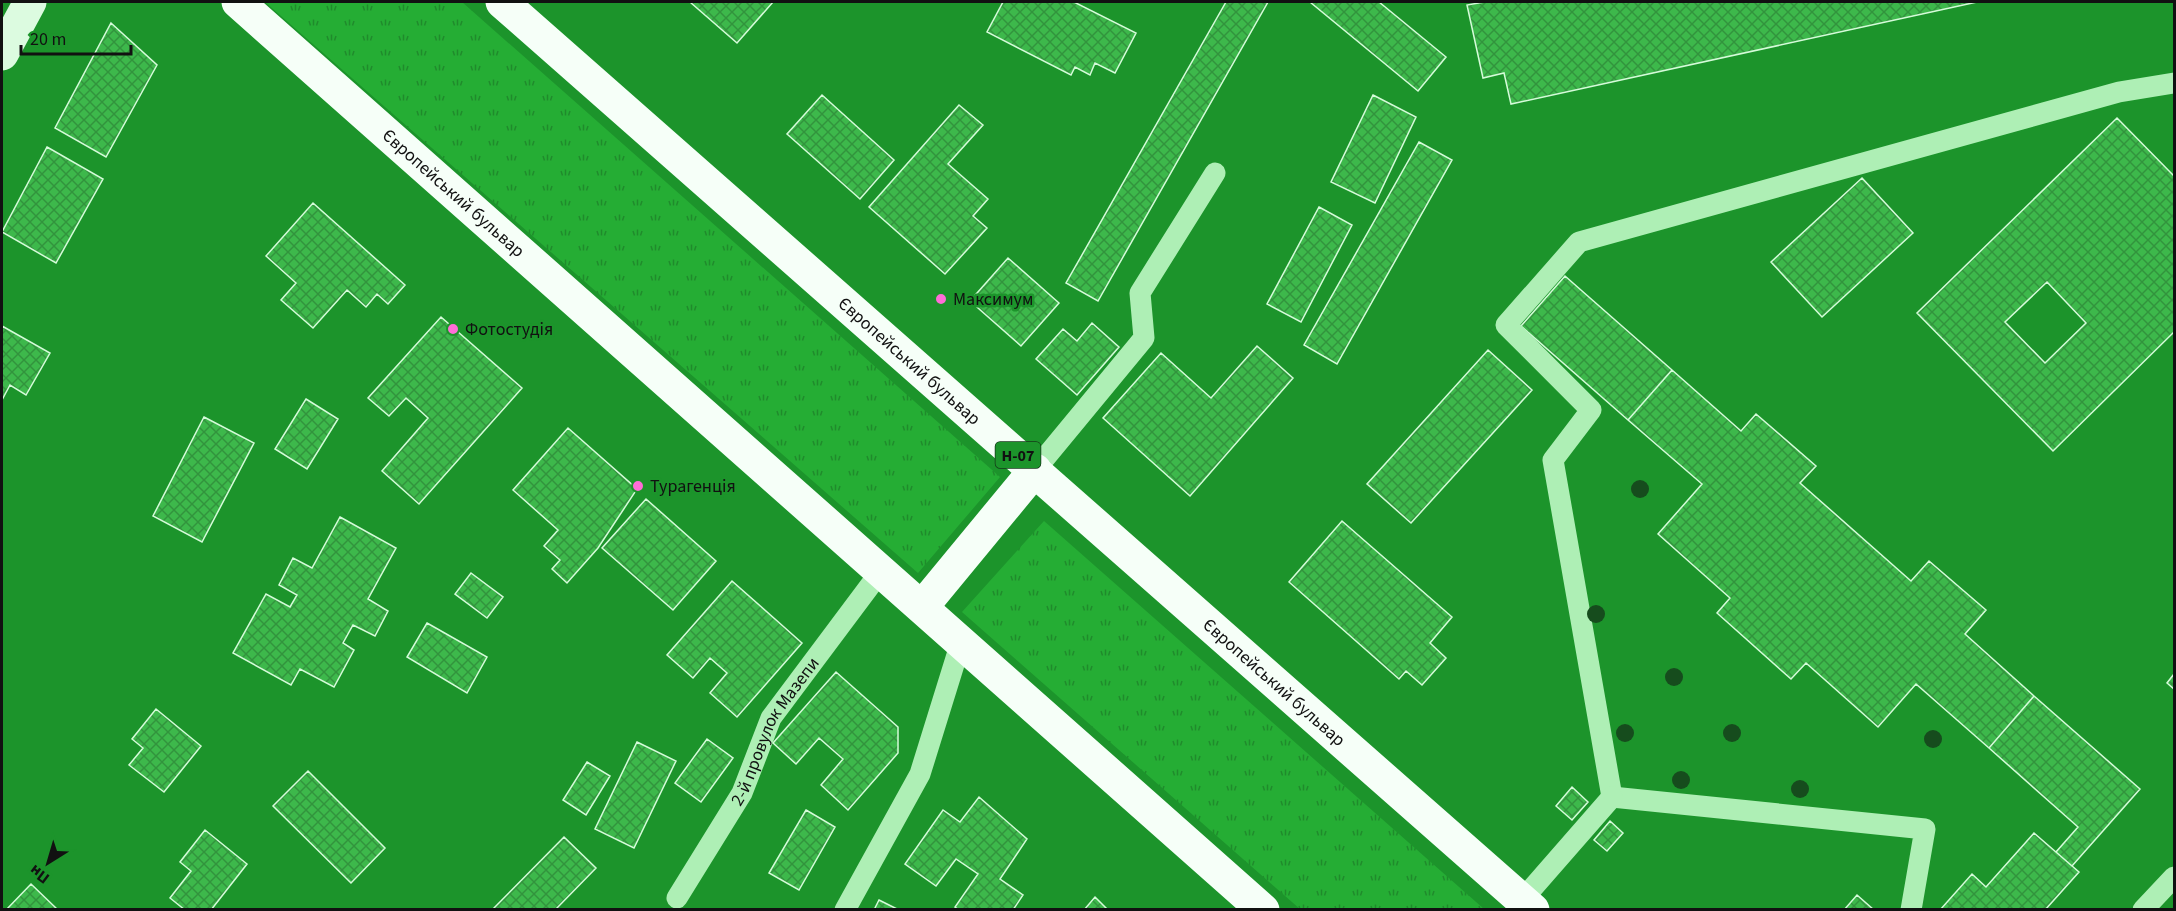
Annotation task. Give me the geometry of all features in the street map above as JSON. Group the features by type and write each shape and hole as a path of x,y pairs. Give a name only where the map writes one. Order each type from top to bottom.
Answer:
{"main road":[{"path":"2,54 30,2"},
{"name":"Європейський бульвар","path":"238,2 1263,909"},
{"name":"Європейський бульвар","path":"502,2 1527,905"},
{"path":"922,607 1035,470"}],"lane":[{"path":"1527,905 1612,796 1552,460 1591,410 1506,325 1579,242 2119,92 2175,83"},
{"path":"1035,470 1144,338 1140,293 1215,173"},
{"name":"2-й провулок Мазепи","path":"677,897 742,793 771,718 881,571"},
{"path":"845,909 920,774 961,642"},
{"path":"1612,796 1925,830 1911,909"},
{"path":"2143,909 2175,877"}],"green space":[{"path":"265,2 462,2 1000,477 918,573"},
{"path":"1044,521 1484,909 1300,909 962,612"}],"building":[{"path":"690,2 773,2 737,43"},
{"path":"1003,2 1074,2 1136,33 1115,73 1095,63 1090,75 1075,67 1071,75 987,32"},
{"path":"1226,2 1268,2 1098,301 1066,283"},
{"path":"1310,2 1379,2 1446,57 1418,91"},
{"path":"1484,2 1977,2 1511,104 1504,73 1483,78 1467,5"},
{"path":"111,23 157,65 106,157 55,128"},
{"path":"822,95 894,160 860,199 787,134"},
{"path":"1373,95 1416,117 1375,203 1331,182"},
{"path":"959,105 983,125 948,164 988,199 973,216 987,228 945,274 869,207"},
{"path":"2117,118 2174,176 2174,332 2053,451 1917,313","holes":["2047,282 2086,323 2045,363 2005,322"]},
{"path":"1419,142 1452,160 1337,364 1304,345"},
{"path":"47,147 103,179 56,263 2,232"},
{"path":"1862,178 1913,233 1822,317 1771,262"},
{"path":"313,203 405,285 388,304 377,294 366,307 347,290 313,328 281,300 296,283 266,256"},
{"path":"1319,207 1352,225 1301,322 1267,304"},
{"path":"1008,258 1059,303 1021,346 970,301"},
{"path":"1565,276 1672,370 1628,420 1521,326"},
{"path":"441,317 522,388 419,504 382,471 428,418 406,398 389,416 368,398"},
{"path":"1092,323 1119,347 1077,395 1036,359 1063,329 1077,341"},
{"path":"2,326 50,353 26,395 10,385 2,400"},
{"path":"1257,346 1293,378 1190,496 1103,418 1161,353 1211,398"},
{"path":"1488,350 1532,390 1411,523 1367,484"},
{"path":"1672,370 1741,431 1756,414 1816,466 1800,483 1911,581 1929,561 1986,610 1965,634 2034,696 1989,748 1916,684 1878,727 1806,663 1791,679 1717,613 1730,598 1658,534 1702,484 1628,420"},
{"path":"306,399 338,419 307,469 275,449"},
{"path":"204,417 254,443 202,542 153,516"},
{"path":"568,428 637,489 598,548 567,583 552,569 560,560 544,546 558,530 513,490"},
{"path":"646,499 716,561 673,610 602,548"},
{"path":"340,517 396,548 368,599 388,611 375,636 353,625 343,643 354,650 334,687 300,669 291,685 233,653 266,594 290,607 297,595 279,585 293,558 312,568"},
{"path":"1342,521 1452,617 1430,643 1446,658 1422,685 1406,671 1399,679 1289,582"},
{"path":"471,573 503,597 487,618 455,594"},
{"path":"732,581 802,643 737,717 710,693 727,673 710,658 693,678 667,655"},
{"path":"427,623 487,657 467,693 407,657"},
{"path":"836,672 898,727 898,753 848,810 821,785 843,759 819,738 796,764 773,743"},
{"path":"2174,674 2174,689 2167,683"},
{"path":"2034,696 2140,789 2072,866 2056,852 2078,827 1989,748"},
{"path":"156,709 201,746 164,792 129,765 143,748 132,739"},
{"path":"707,739 733,758 701,802 675,783"},
{"path":"637,742 676,761 634,848 595,829"},
{"path":"587,762 610,776 586,815 563,800"},
{"path":"308,771 385,848 351,883 273,806"},
{"path":"1572,787 1588,802 1572,820 1556,806"},
{"path":"979,797 1027,839 1000,879 1023,895 1013,910 959,910 955,907 978,874 956,859 936,886 905,864 943,810 960,822"},
{"path":"806,810 835,827 799,890 769,873"},
{"path":"1610,821 1623,833 1607,851 1594,840"},
{"path":"205,830 247,864 211,910 185,910 170,898 191,871 180,862"},
{"path":"2034,833 2079,872 2045,910 1940,910 1972,874 1986,887"},
{"path":"564,837 596,868 555,910 492,910"},
{"path":"31,884 58,910 6,910"},
{"path":"1857,895 1874,910 1844,910"},
{"path":"1095,897 1108,910 1084,910"},
{"path":"879,900 899,910 874,910"}],"place":[{"name":"Максимум","path":"941,299"},
{"name":"Фотостудія","path":"453,329"},
{"name":"Турагенція","path":"638,486"}]}
